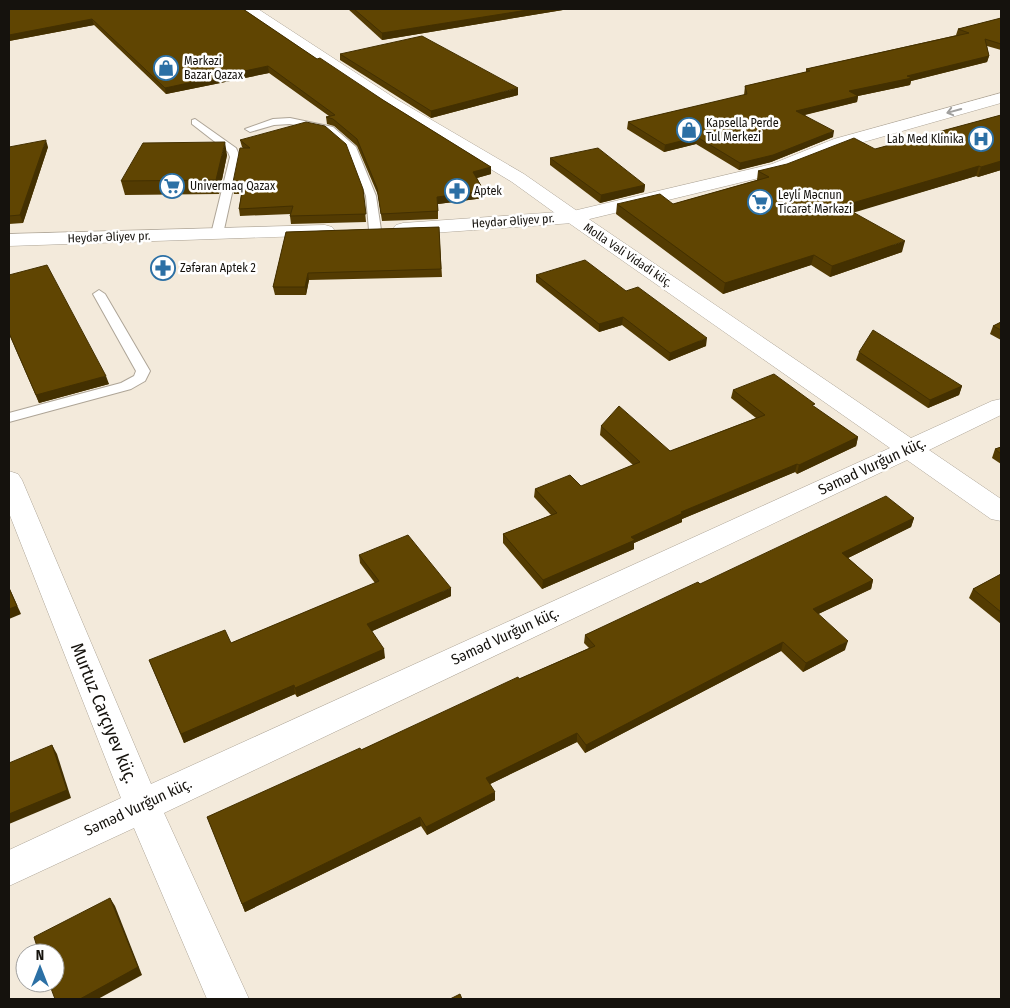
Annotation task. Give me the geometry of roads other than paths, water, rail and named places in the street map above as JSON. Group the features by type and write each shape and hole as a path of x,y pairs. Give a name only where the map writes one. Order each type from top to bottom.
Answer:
{"street":[{"name":"Molla Vəli Vidadi küç.","path":"250,9 390,102 518,178 1001,512"},
{"name":"Heydər Əliyev pr.","path":"9,240 375,230 573,217 778,168 840,143 1001,98"},
{"path":"778,168 864,151 1001,112"},
{"name":"Səməd Vurğun küç.","path":"9,868 1001,406"},
{"name":"Murtuz Carçıyev küç.","path":"9,480 142,805 228,999"}],"lane":[{"path":"250,128 290,120 330,129 352,149 356,157 371,196 375,230"},
{"path":"195,122 232,150 235,158 217,234"},
{"path":"9,418 126,386 140,378 143,370 99,294"}],"place":[{"name":"Mərkəzi Bazar Qazax","path":"166,68"},
{"name":"Kapsella Perde Tul Merkezi","path":"689,130"},
{"name":"Lab Med Klinika","path":"981,139"},
{"name":"Univermaq Qazax","path":"172,186"},
{"name":"Aptek","path":"457,191"},
{"name":"Leyli Məcnun Ticarət Mərkəzi","path":"760,202"},
{"name":"Zəfəran Aptek 2","path":"163,268"}]}
